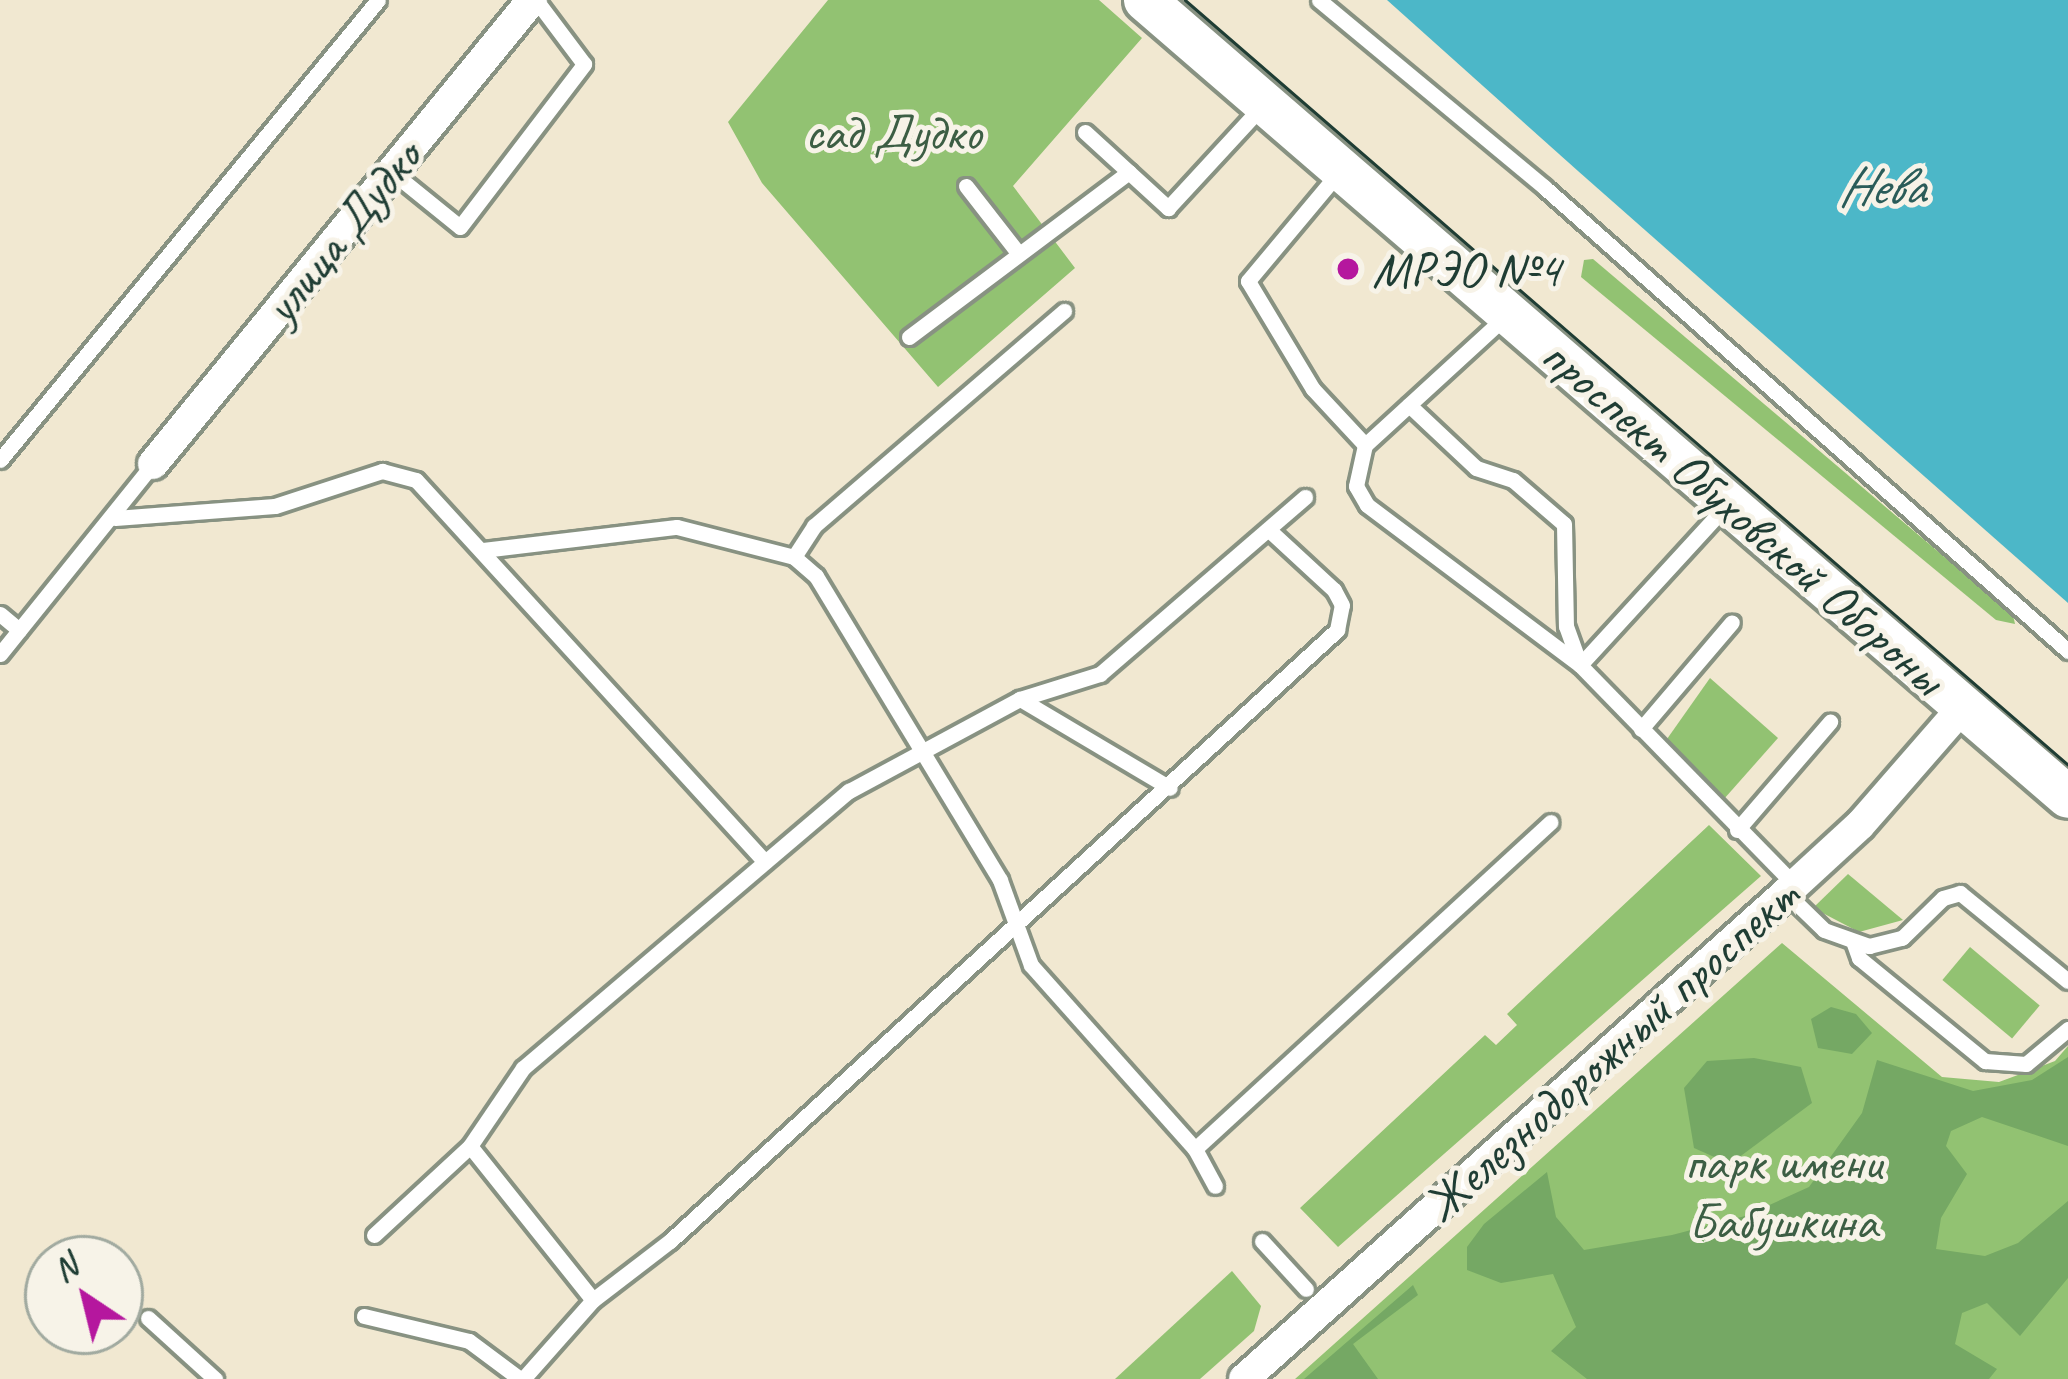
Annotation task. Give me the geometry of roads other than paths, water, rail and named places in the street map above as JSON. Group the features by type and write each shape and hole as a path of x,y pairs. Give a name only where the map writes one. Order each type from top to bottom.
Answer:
{"main road":[{"name":"проспект Обуховской Обороны","path":"1145,0 2068,797"}],"street":[{"name":"улица Дудко","path":"152,464 534,0"},
{"name":"Железнодорожный проспект","path":"1244,1379 1791,889 1963,706"}],"lane":[{"path":"0,460 378,0"},
{"path":"392,172 460,227 584,64 534,0"},
{"path":"1319,0 1544,187 2068,651"},
{"path":"1085,132 1168,208 1264,104"},
{"path":"1341,170 1248,281 1312,389 1365,445"},
{"path":"909,337 1129,172"},
{"path":"966,186 1019,254"},
{"path":"794,557 814,526 1064,311"},
{"path":"1508,314 1365,445 1356,486 1367,505 1580,665 1791,889 1813,922 1854,944 1902,938 1943,898 1960,893 2068,981"},
{"path":"1409,406 1476,468 1514,480 1564,524 1567,626 1580,665"},
{"path":"0,653 115,518 152,464"},
{"path":"115,518 274,506 382,471 416,480 765,862"},
{"path":"374,1235 470,1146 523,1068 848,791 1020,699 1100,674 1305,497"},
{"path":"1580,665 1727,504"},
{"path":"483,550 677,526 794,557 816,576 924,747 1017,920 1031,965 1196,1149 1215,1186"},
{"path":"364,1316 469,1341 522,1379 593,1300 670,1241 1017,920 1170,788 1342,618 1334,590 1270,531"},
{"path":"0,614 19,630"},
{"path":"1641,729 1732,622"},
{"path":"1020,699 1170,788"},
{"path":"1737,830 1830,722"},
{"path":"1196,1149 1551,822"},
{"path":"1854,944 1859,958 1985,1061 2026,1064 2068,1029"},
{"path":"470,1146 593,1300"},
{"path":"1262,1241 1306,1289"},
{"path":"148,1318 214,1379"}],"water":[{"name":"Нева","path":"1387,0 2068,0 2068,603 1578,171"}],"tram line":[{"path":"1185,0 2068,765"}],"place":[{"name":"МРЭО №4","path":"1348,269"}],"park label":[{"name":"сад Дудко","path":"893,132"},
{"name":"парк имени Бабушкина","path":"1783,1192"}]}
